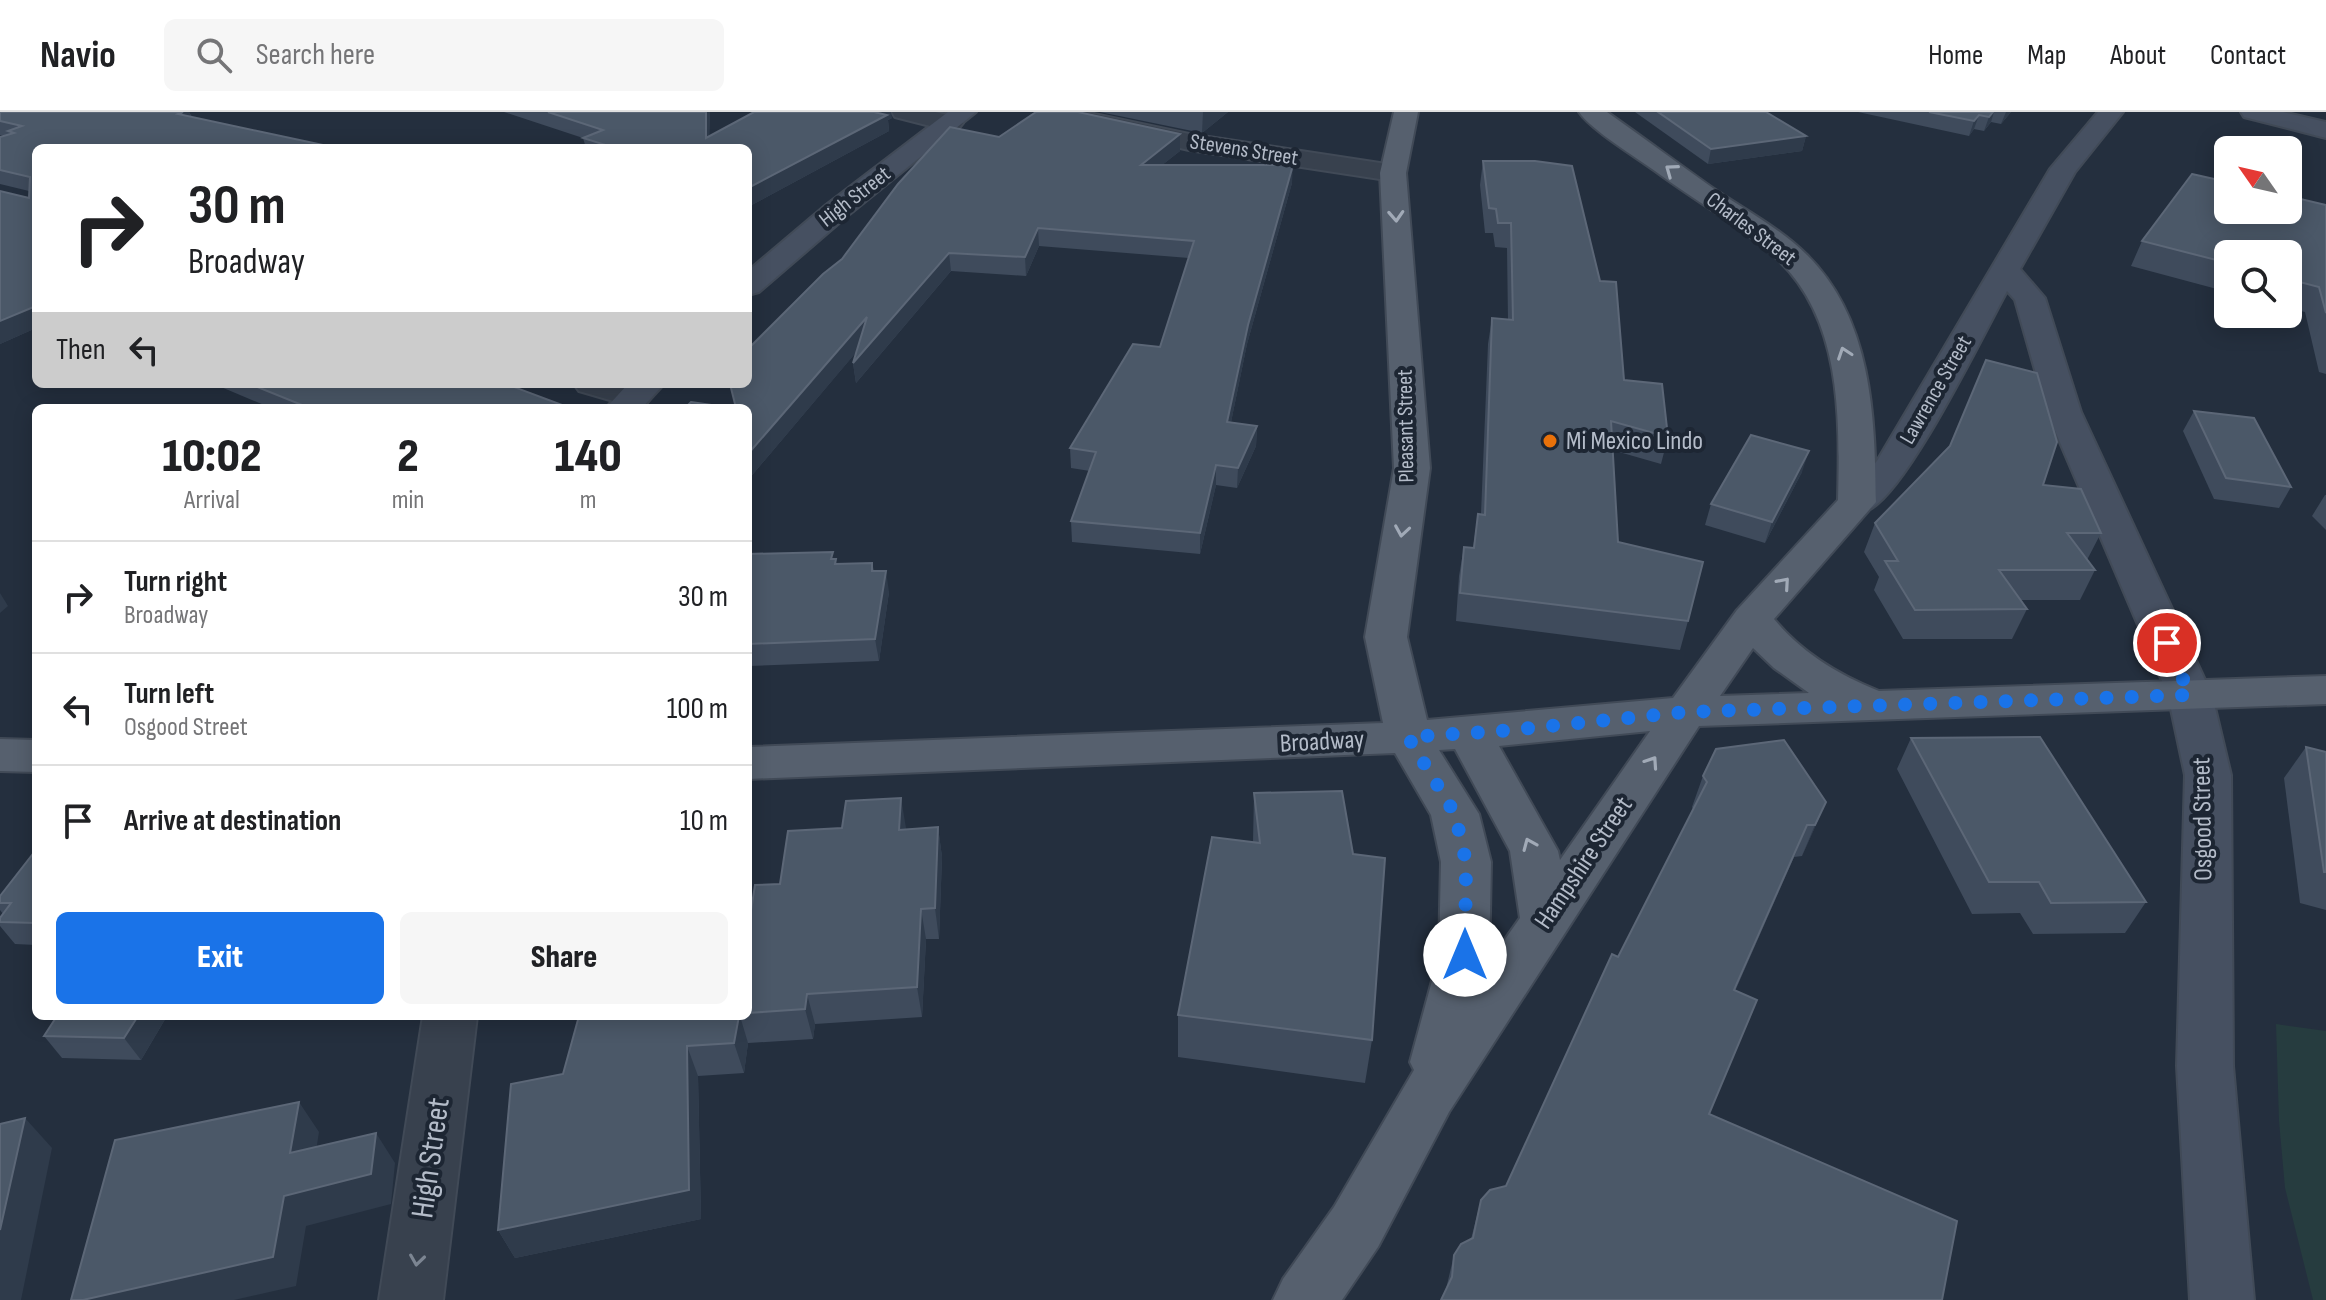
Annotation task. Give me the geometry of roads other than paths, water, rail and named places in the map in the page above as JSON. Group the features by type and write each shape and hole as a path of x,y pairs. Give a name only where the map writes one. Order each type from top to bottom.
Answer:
{"main road":[{"name":"Pleasant Street","path":"1406,112 1393,173 1412,468 1386,637 1408,737"},
{"name":"Charles Street","path":"1591,112 1768,236 1808,274 1827,305 1848,365 1858,431 1857,502"},
{"name":"Lawrence Street","path":"1857,502 1892,467 2063,169 2111,112"},
{"path":"2253,112 2326,130"},
{"name":"High Street","path":"752,283 836,211 957,118"},
{"name":"Osgood Street","path":"2012,256 2030,298 2064,412 2190,695 2208,775 2205,1066 2222,1300"},
{"path":"1686,712 1752,619 1857,502"},
{"path":"1752,619 1769,643 1831,689 1876,705"},
{"name":"Broadway","path":"752,763 1408,737 1686,712 2326,690"},
{"name":"Hampshire Street","path":"1305,1300 1356,1227 1429,1095 1686,712"},
{"path":"1468,733 1534,851 1546,920"},
{"name":"Hampshire Street","path":"1408,737 1455,814 1466,862 1465,955 1429,1095"},
{"path":"0,755 32,756"}],"street":[{"path":"904,112 957,118"},
{"name":"Stevens Street","path":"1053,113 1200,144 1393,173"},
{"path":"606,388 635,396"},
{"name":"High Street","path":"411,1300 449,1020"}],"place":[{"name":"Mi Mexico Lindo","path":"1550,441"}]}
